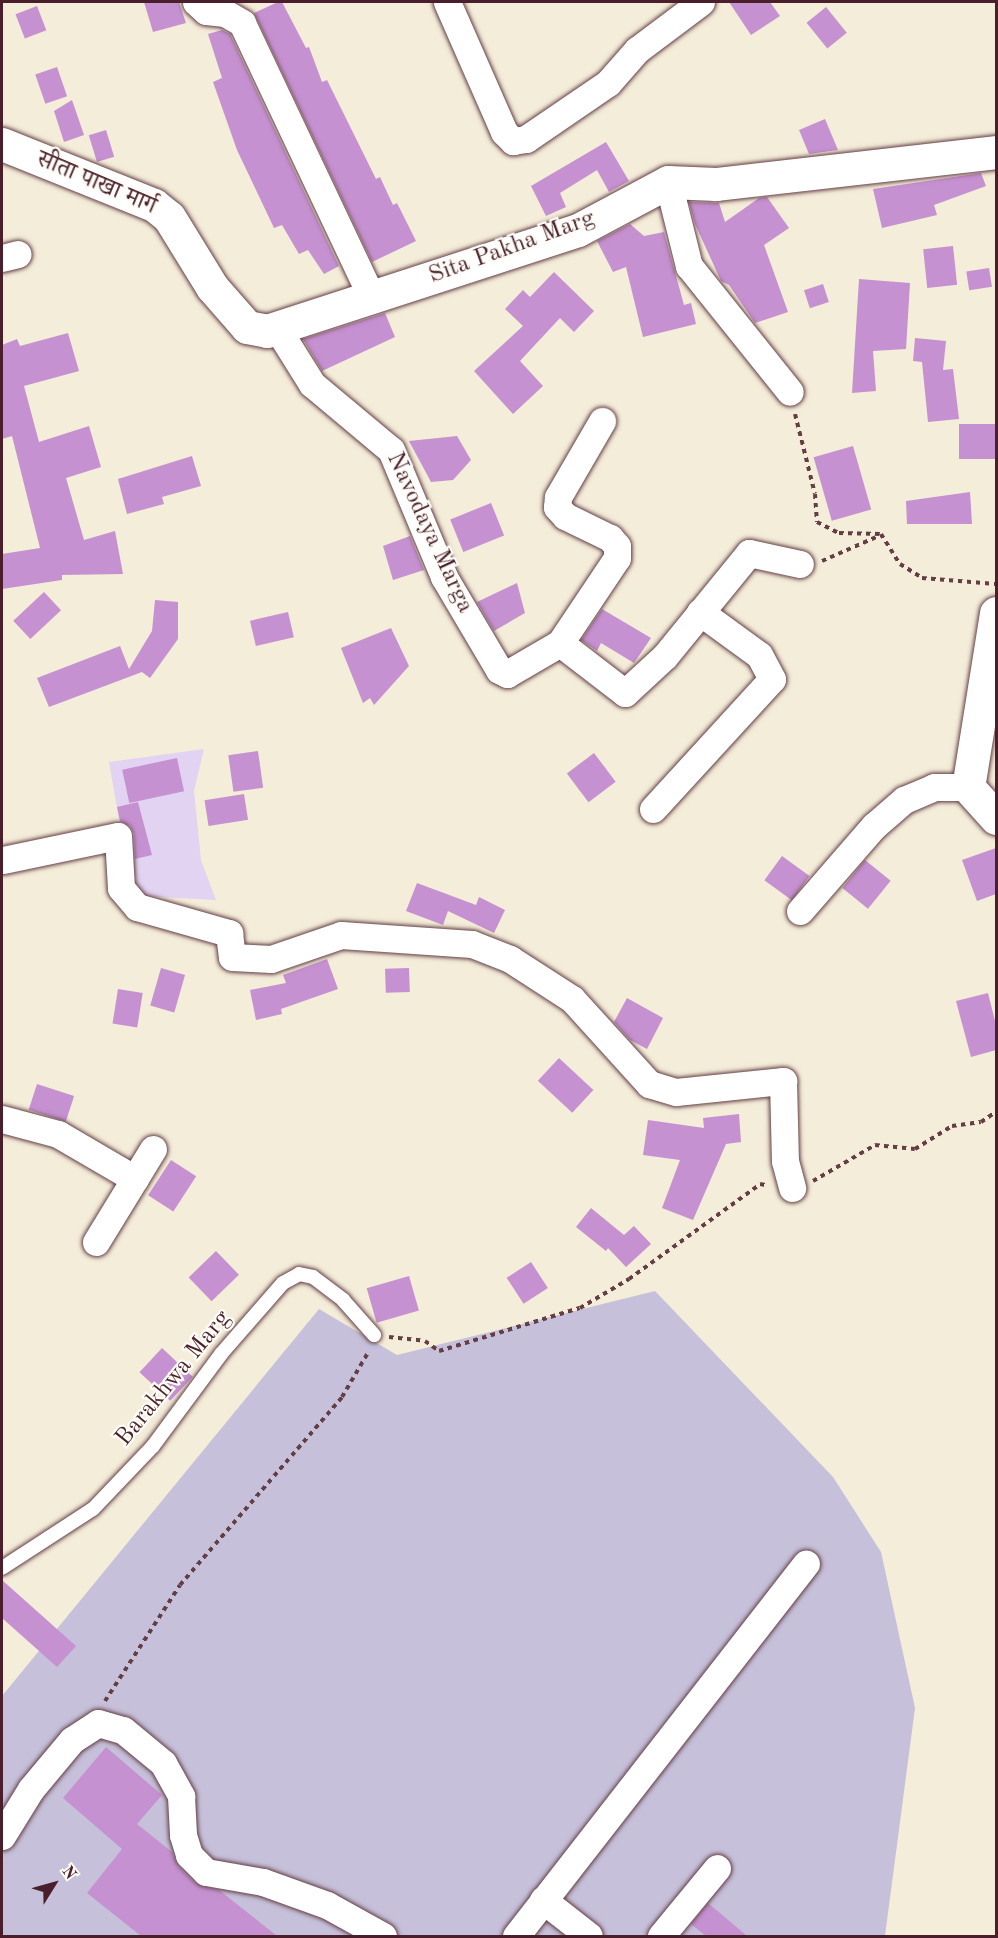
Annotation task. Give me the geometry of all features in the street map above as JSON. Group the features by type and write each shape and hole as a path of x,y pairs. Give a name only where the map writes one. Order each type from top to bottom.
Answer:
{"street":[{"path":"196,2 206,11 225,13 242,23 370,294"},
{"path":"447,2 504,132 513,141 526,140 608,83 637,50 701,2"},
{"name":"सीता पाखा मार्ग","path":"2,144 154,205 169,216 212,287 247,327 267,331 277,328"},
{"name":"Sita Pakha Marg","path":"277,328 370,294 492,260 578,230 668,182 728,183 996,152"},
{"path":"668,182 689,266 790,392"},
{"name":"Navodaya Marga","path":"277,328 312,384 391,450 444,577 499,670 507,674 516,671 560,643"},
{"path":"602,421 558,497 557,507 565,516 610,538 617,546 617,558 560,643 624,693 665,656 749,553 800,564"},
{"path":"653,809 772,679 759,655 700,612"},
{"path":"968,787 996,613"},
{"path":"800,910 874,826 904,800 934,787 968,787 996,818"},
{"path":"2,863 118,836 121,888 137,907 229,933 232,957 271,958 341,935 472,944 510,959 572,999 649,1084 676,1092 783,1082 785,1161 792,1188"},
{"path":"2,1119 57,1134 135,1179"},
{"path":"96,1242 153,1149"},
{"path":"516,1936 806,1563"},
{"path":"2,1836 31,1789 72,1740 99,1723 123,1730 163,1763 181,1796 189,1856 206,1872 274,1886 327,1905 383,1936"},
{"path":"661,1936 717,1868"},
{"path":"543,1900 589,1936"}],"lane":[{"name":"Barakhwa Marg","path":"2,1568 93,1509 153,1446 221,1354 283,1283 299,1274 313,1277 342,1300 374,1335"}],"path":[{"path":"790,392 814,494 817,522 838,533 881,534"},
{"path":"800,564 826,561 881,534"},
{"path":"881,534 900,564 922,578 996,584"},
{"path":"86,1732 180,1585 342,1397 363,1365 374,1335 425,1341 439,1352 580,1308 629,1279 760,1184 792,1188 825,1177 875,1145 915,1149 952,1126 981,1122 996,1112"}],"shaded area":[{"path":"204,749 194,791 201,860 216,900 140,896 123,842 109,762"},
{"path":"655,1291 833,1477 881,1552 915,1708 885,1936 2,1936 2,1696 319,1309 397,1355"}],"building":[{"path":"144,2 179,2 186,23 153,32"},
{"path":"282,2 306,48 309,47 322,82 327,80 376,179 380,177 393,205 397,203 416,241 372,262 254,13"},
{"path":"729,2 770,2 780,16 751,35"},
{"path":"37,6 46,30 25,39 16,14"},
{"path":"826,7 847,33 827,48 807,23"},
{"path":"222,30 230,34 339,266 324,274 308,250 299,254 282,225 274,228 237,150 213,82 222,78 208,34"},
{"path":"57,67 67,96 45,104 35,74"},
{"path":"72,100 84,135 64,142 54,111"},
{"path":"825,119 838,150 809,154 799,130"},
{"path":"106,130 114,157 97,162 89,135"},
{"path":"606,142 629,181 609,192 597,170 560,193 566,207 546,216 531,186"},
{"path":"981,173 986,186 934,205 937,215 882,228 873,189"},
{"path":"767,197 789,228 764,245 788,312 755,323 729,285 721,281 695,224 689,202 719,203 725,222 759,198"},
{"path":"630,224 644,236 664,232 684,305 691,303 696,324 643,337 626,267 613,272 597,241"},
{"path":"953,246 957,285 927,288 923,249"},
{"path":"989,268 992,287 969,290 966,272"},
{"path":"554,272 594,311 574,332 560,318 520,361 543,386 513,414 474,371 523,326 505,309 523,290 530,297"},
{"path":"859,279 910,283 906,349 873,351 876,391 852,393"},
{"path":"823,284 829,302 810,308 804,290"},
{"path":"385,313 395,337 322,371 303,339"},
{"path":"68,333 79,371 24,386 39,442 89,426 101,467 66,478 84,540 115,531 123,574 62,575 62,580 2,589 2,554 40,548 12,436 2,439 2,345 17,339 20,346"},
{"path":"915,338 946,341 943,370 953,369 959,419 928,422 922,362 913,361"},
{"path":"959,424 996,424 996,459 959,459"},
{"path":"457,436 471,460 453,480 431,482 409,441"},
{"path":"853,446 871,509 832,521 814,457"},
{"path":"192,456 201,486 162,497 164,504 127,514 118,479"},
{"path":"970,492 972,524 907,524 906,501"},
{"path":"491,503 504,535 463,552 450,519"},
{"path":"410,536 424,570 393,580 383,546"},
{"path":"517,583 525,613 494,631 477,602"},
{"path":"44,592 61,610 30,639 13,621"},
{"path":"155,600 178,602 178,639 150,678 142,672 49,707 37,678 120,646 129,669 152,631"},
{"path":"602,609 651,638 634,663 601,643 597,651 581,640"},
{"path":"288,612 294,637 256,646 250,621"},
{"path":"391,628 409,666 374,705 370,698 363,703 341,648"},
{"path":"258,751 263,788 233,792 228,755"},
{"path":"594,753 616,782 589,802 567,773"},
{"path":"177,758 184,791 129,803 122,770"},
{"path":"244,794 248,820 209,826 204,800"},
{"path":"138,802 152,855 135,859 134,834 130,826 120,821 117,807"},
{"path":"996,848 996,894 977,901 962,860"},
{"path":"782,856 810,876 792,900 764,880"},
{"path":"865,860 891,881 868,909 842,888"},
{"path":"417,883 476,905 479,897 505,910 494,933 448,911 443,925 406,911"},
{"path":"327,959 338,989 281,1009 282,1014 256,1020 250,990 286,983 283,975"},
{"path":"161,968 185,975 174,1012 150,1005"},
{"path":"409,968 410,992 386,993 385,969"},
{"path":"118,989 143,993 137,1027 113,1024"},
{"path":"988,993 996,1025 996,1050 971,1057 956,1001"},
{"path":"627,998 663,1018 647,1049 630,1040 614,1022"},
{"path":"559,1058 593,1090 572,1113 538,1081"},
{"path":"37,1084 74,1096 66,1122 29,1110"},
{"path":"739,1114 741,1142 726,1144 693,1220 662,1208 680,1160 643,1155 648,1120 704,1128 703,1118"},
{"path":"171,1160 196,1176 173,1212 148,1195"},
{"path":"591,1208 624,1235 634,1226 651,1244 626,1267 608,1248 606,1251 576,1227"},
{"path":"216,1251 239,1275 212,1301 189,1277"},
{"path":"531,1262 548,1288 524,1304 507,1278"},
{"path":"409,1276 419,1311 377,1323 367,1288"},
{"path":"162,1348 193,1377 170,1401 139,1372"},
{"path":"2,1580 76,1646 57,1667 2,1618"},
{"path":"106,1747 162,1795 137,1824 172,1852 178,1866 195,1883 219,1890 277,1936 141,1936 87,1893 122,1849 63,1798"},
{"path":"708,1903 747,1936 706,1936 691,1924"}]}
